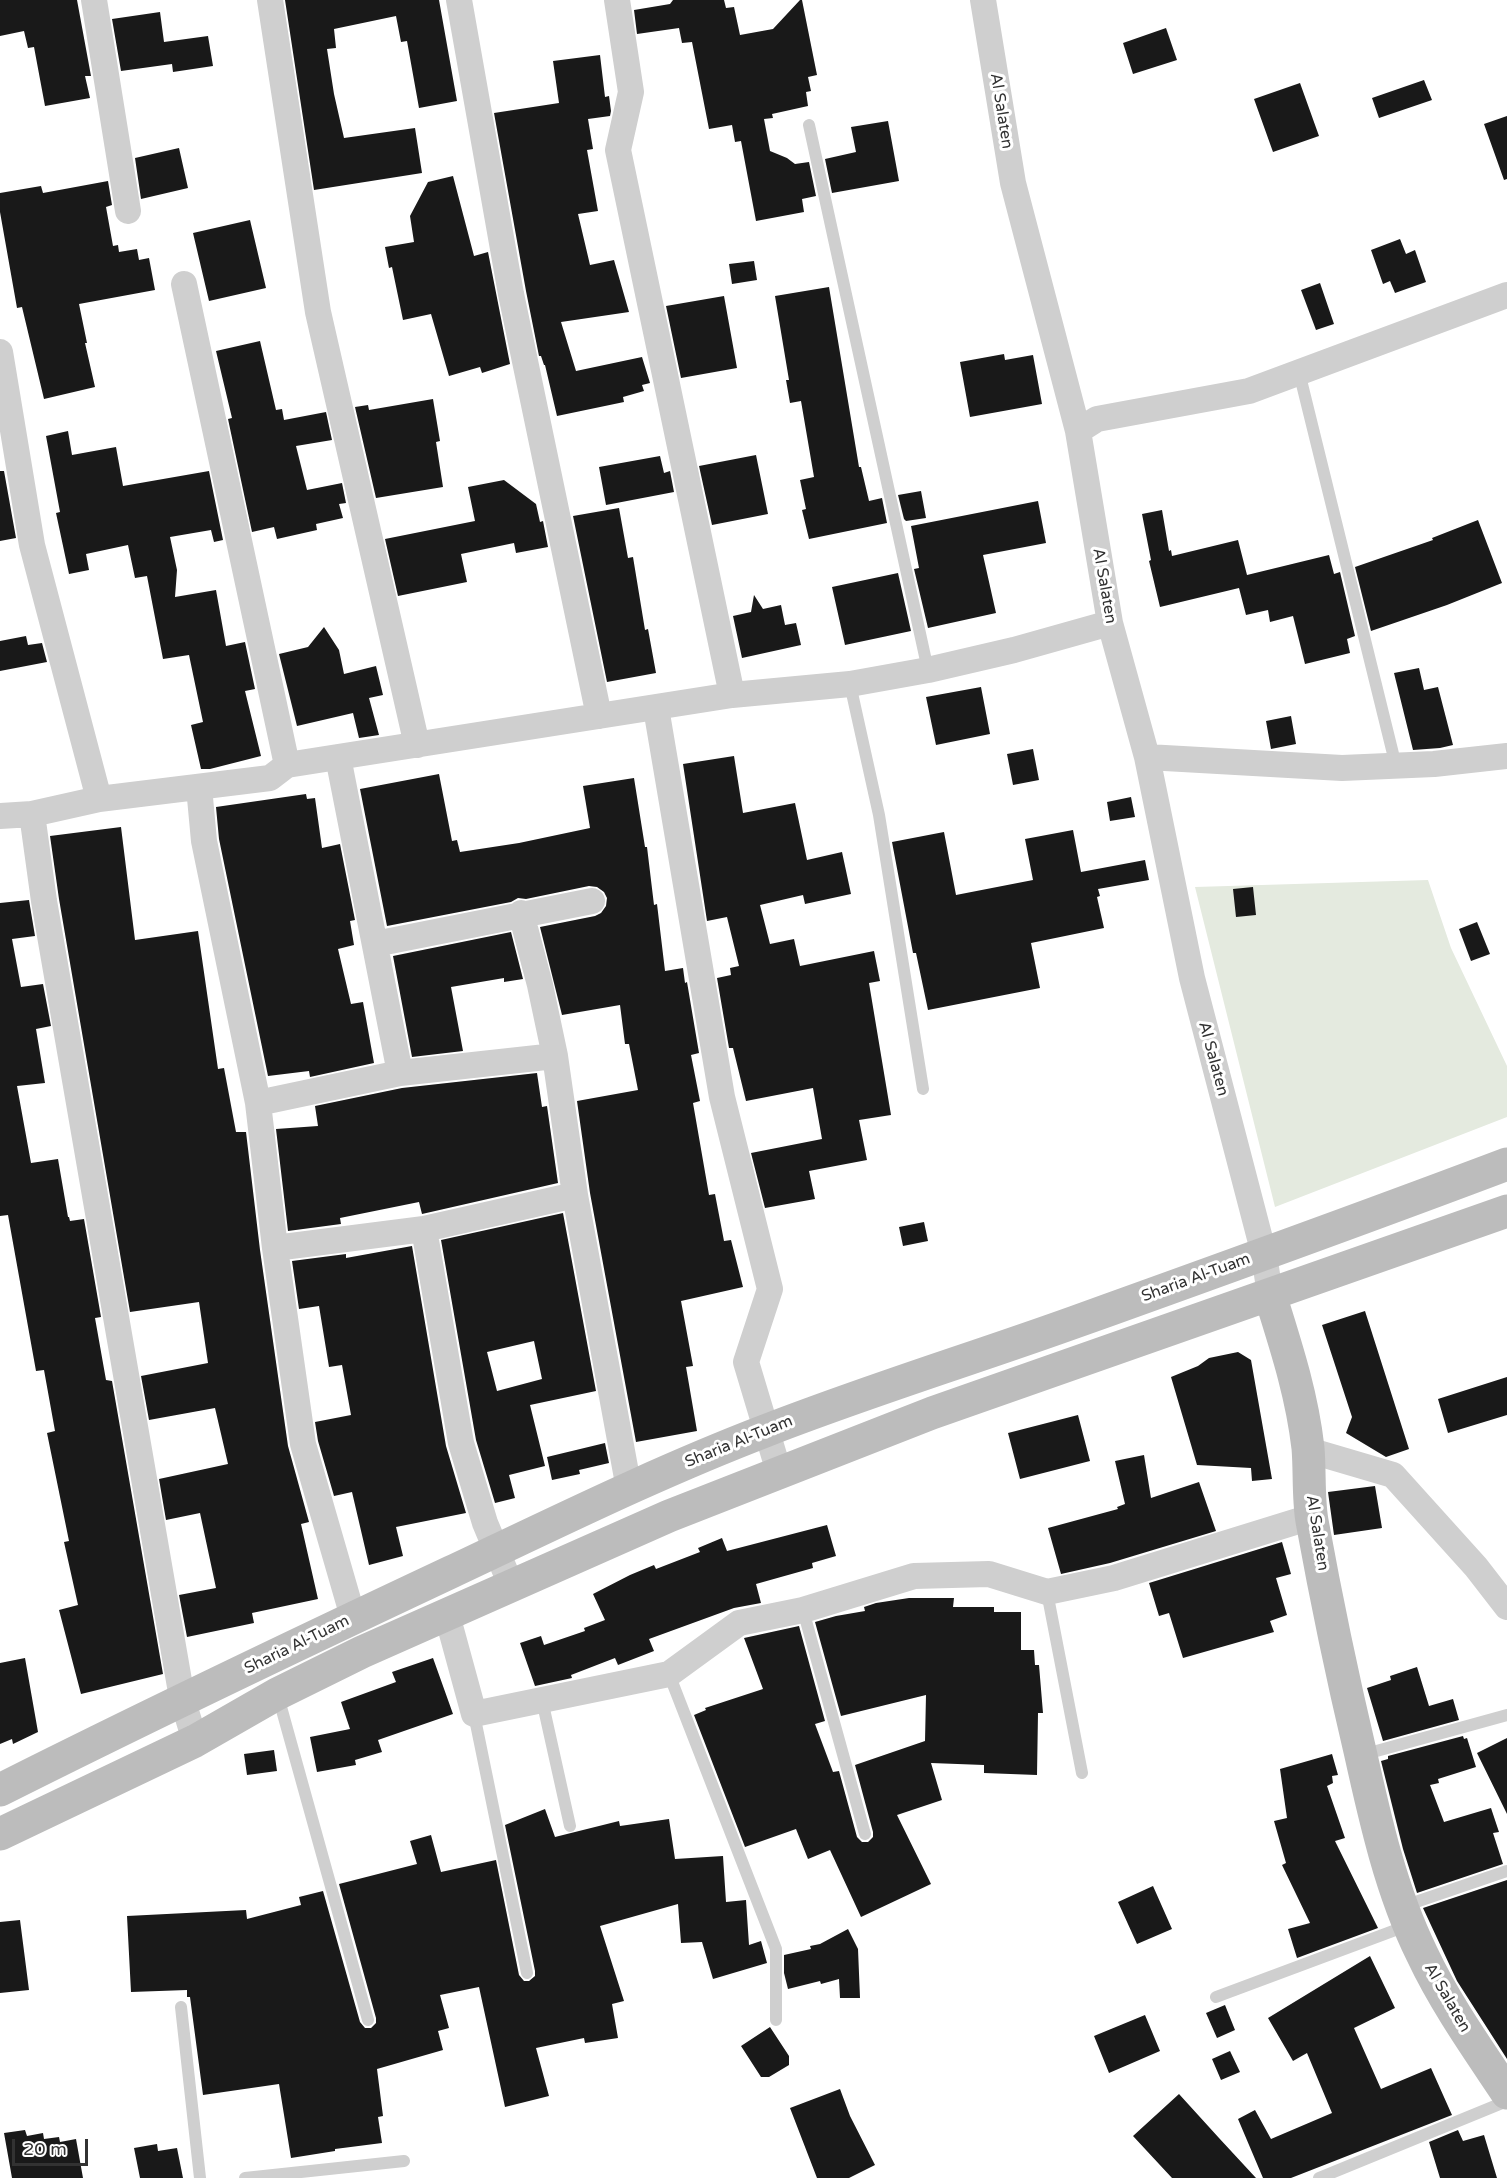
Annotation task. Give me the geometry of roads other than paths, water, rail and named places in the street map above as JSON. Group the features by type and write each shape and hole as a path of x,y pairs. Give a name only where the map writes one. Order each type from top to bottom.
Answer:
{"main road":[{"name":"Sharia Al-Tuam","path":"0,1790 182,1698 247,1670 353,1617 629,1489 766,1430 1264,1254 1507,1164"},
{"path":"0,1834 195,1741 277,1694 362,1653 669,1516 932,1413 1507,1211"},
{"name":"Al Salaten","path":"1270,1295 1293,1367 1302,1410 1308,1450 1311,1517 1341,1673 1376,1822 1406,1916 1421,1953 1441,1991 1507,2093"}],"street":[{"path":"94,0 128,211"},
{"path":"270,0 318,312 417,745"},
{"path":"459,0 511,294 599,716"},
{"path":"617,0 631,92 618,150 732,695"},
{"name":"Al Salaten","path":"984,0 1013,183 1078,431 1110,623 1147,757 1192,978 1264,1254 1270,1295"},
{"path":"184,284 287,765"},
{"path":"1078,431 1097,419 1248,391 1507,295"},
{"path":"0,352 32,545 99,799"},
{"path":"0,816 32,814 99,799 270,778 287,765 732,695 850,684 928,670 1014,650 1110,623"},
{"path":"656,708 723,1097 770,1289 746,1362 779,1472"},
{"path":"1147,757 1342,768 1396,766 1507,756"},
{"path":"338,757 400,1073"},
{"path":"199,786 204,841 258,1102 275,1248 303,1444 353,1617"},
{"path":"32,814 44,901 182,1698 195,1741"},
{"path":"375,944 521,913 592,901"},
{"path":"521,913 540,985 555,1056 575,1195 629,1489"},
{"path":"258,1102 400,1073 555,1056"},
{"path":"275,1248 424,1229 575,1195"},
{"path":"424,1229 461,1443 485,1523 511,1585"},
{"path":"1308,1450 1393,1475 1476,1567 1507,1607"},
{"path":"447,1615 474,1714 669,1674 740,1623 804,1610 914,1576 989,1574 1047,1592 1114,1578 1311,1517"}],"lane":[{"path":"809,125 928,670"},
{"path":"1299,372 1396,766"},
{"path":"850,684 879,815 923,1089"},
{"path":"1047,1592 1082,1773"},
{"path":"804,1610 865,1834"},
{"path":"669,1674 776,1949 776,2020"},
{"path":"277,1694 368,2020"},
{"path":"542,1700 570,1826"},
{"path":"474,1714 526,1972"},
{"path":"1360,1755 1507,1715"},
{"path":"1216,1998 1507,1871"},
{"path":"182,2007 200,2178"},
{"path":"1319,2178 1507,2101"},
{"path":"245,2178 404,2161"}]}
